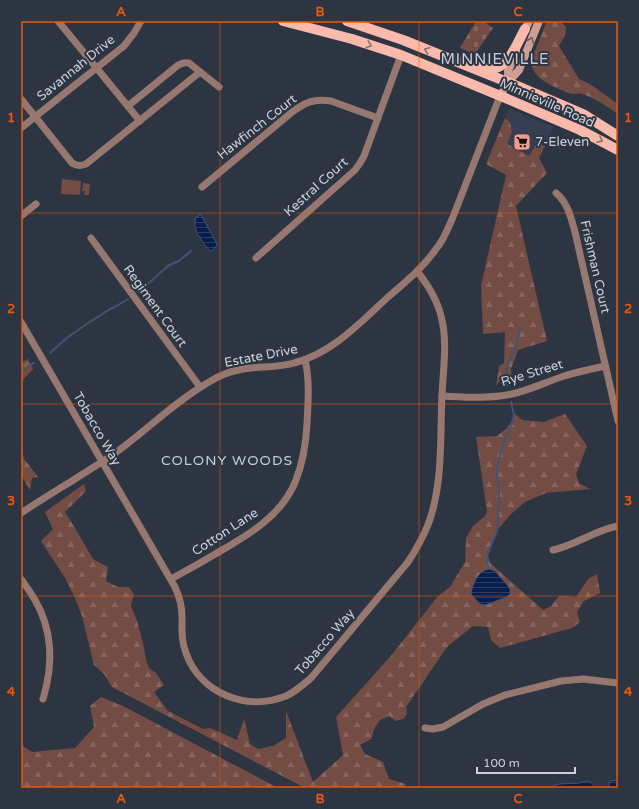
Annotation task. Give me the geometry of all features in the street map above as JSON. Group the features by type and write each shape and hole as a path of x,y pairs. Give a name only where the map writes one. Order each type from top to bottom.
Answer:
{"main road":[{"name":"Minnieville Road","path":"283,21 352,39 401,55 580,130 618,150"},
{"name":"Minnieville Road","path":"347,21 403,40 508,82 583,114 618,136"},
{"path":"500,96 508,82 519,70 539,21"},
{"path":"464,64 490,68 500,66 510,57 527,25"},
{"path":"508,82 508,71 527,25"}],"street":[{"path":"58,21 140,121"},
{"name":"Savannah Drive","path":"21,128 124,46 141,21"},
{"name":"Kestral Court","path":"256,258 355,170 360,163 364,156 401,55"},
{"path":"128,106 180,63 189,63 219,87"},
{"path":"21,99 72,163 81,166 86,164 200,72"},
{"name":"Estate Drive","path":"21,513 118,451 174,406 210,381 229,372 243,369 293,364 322,352 346,336 417,271 434,253 445,235 500,96"},
{"name":"Hawfinch Court","path":"202,187 303,104 324,100 331,101 378,118"},
{"name":"Frishman Court","path":"556,193 564,201 568,208 575,232 618,420"},
{"path":"21,216 36,204"},
{"name":"Regiment Court","path":"91,238 200,388"},
{"name":"Tobacco Way","path":"21,322 171,579 181,605 182,638 185,650 193,668 206,684 224,695 244,701 275,699 294,692 311,678 402,570 417,549 431,517 438,479 440,457 444,329 442,317 433,295 426,282 417,271"},
{"name":"Cotton Lane","path":"171,579 247,536 272,516 290,493 300,469 306,437 308,374 305,360"},
{"name":"Rye Street","path":"442,396 483,398 512,394 564,376 605,366"},
{"path":"554,550 569,546 603,530 618,526"},
{"path":"21,579 39,608 50,644 47,685 43,699"},
{"path":"425,728 433,729 443,727 483,704 505,695 562,681 583,679 618,683"}],"shaded area":[{"path":"509,109 554,127 545,146 537,143 529,156 507,144 505,118"}],"green space":[{"path":"476,21 483,21 493,28 475,54 460,48"},
{"path":"547,21 561,21 566,27 565,35 559,46 579,79 590,84 618,104 618,114 591,97 581,94 570,94 556,88 545,82 536,74 533,69 532,58"},
{"path":"505,118 510,122 512,132 507,144 529,156 537,143 545,146 539,158 547,173 516,206 547,341 518,350 511,369 512,383 500,380 496,386 499,366 504,363 505,332 483,334 481,286 506,175 486,164"},
{"path":"62,179 81,181 80,195 61,194"},
{"path":"83,183 90,184 89,195 84,195 85,191 82,191"},
{"path":"28,359 33,369 21,382 21,363"},
{"path":"513,412 522,420 544,422 565,414 587,446 576,474 579,483 590,489 546,493 525,502 511,514 498,529 488,556 490,563 543,610 551,606 559,596 576,597 588,579 597,574 600,593 584,601 577,612 580,622 572,628 500,648 491,640 488,627 473,626 447,647 406,707 407,714 403,719 396,721 389,716 380,720 375,727 371,739 360,745 365,754 383,762 389,779 406,784 403,788 305,788 112,687 104,674 94,665 82,616 74,596 65,578 41,541 53,529 45,512 84,484 86,491 65,512 93,559 108,567 106,581 118,587 129,587 134,594 131,606 137,621 146,660 149,668 156,673 164,685 154,692 168,711 203,729 210,728 237,740 244,719 250,744 258,749 273,746 286,738 286,711 313,782 343,755 336,717 390,657 438,596 450,587 465,562 466,538 473,526 485,516 487,511 476,437 497,436 507,428 513,420","holes":["495,571 500,577 498,600 489,604 480,604 471,594"]},
{"path":"21,452 38,477 32,478 30,490 21,475"},
{"path":"101,697 123,706 278,788 21,788 21,745 32,752 75,748 94,727 90,706"}],"water":[{"path":"201,215 217,244 215,249 210,251 198,236 195,227 196,217"},
{"path":"489,569 495,571 508,586 510,589 510,594 507,597 485,605 480,604 471,594 473,586 479,575 485,570"},
{"path":"618,780 618,788 609,788 610,781"},
{"path":"586,781 591,783 595,788 540,788 559,784 580,783"}],"waterway":[{"path":"137,291 149,283 169,265 179,261 191,251"},
{"path":"50,353 68,337 88,323 128,299"},
{"path":"507,385 507,369 516,346 520,327"},
{"path":"21,374 28,366 34,363"},
{"path":"489,569 487,563 488,552 498,526 498,463 503,443 514,415 511,402"}],"place":[{"name":"7-Eleven","path":"522,142"}],"district":[{"name":"MINNIEVILLE","path":"495,59"},
{"name":"COLONY WOODS","path":"227,460"}]}
